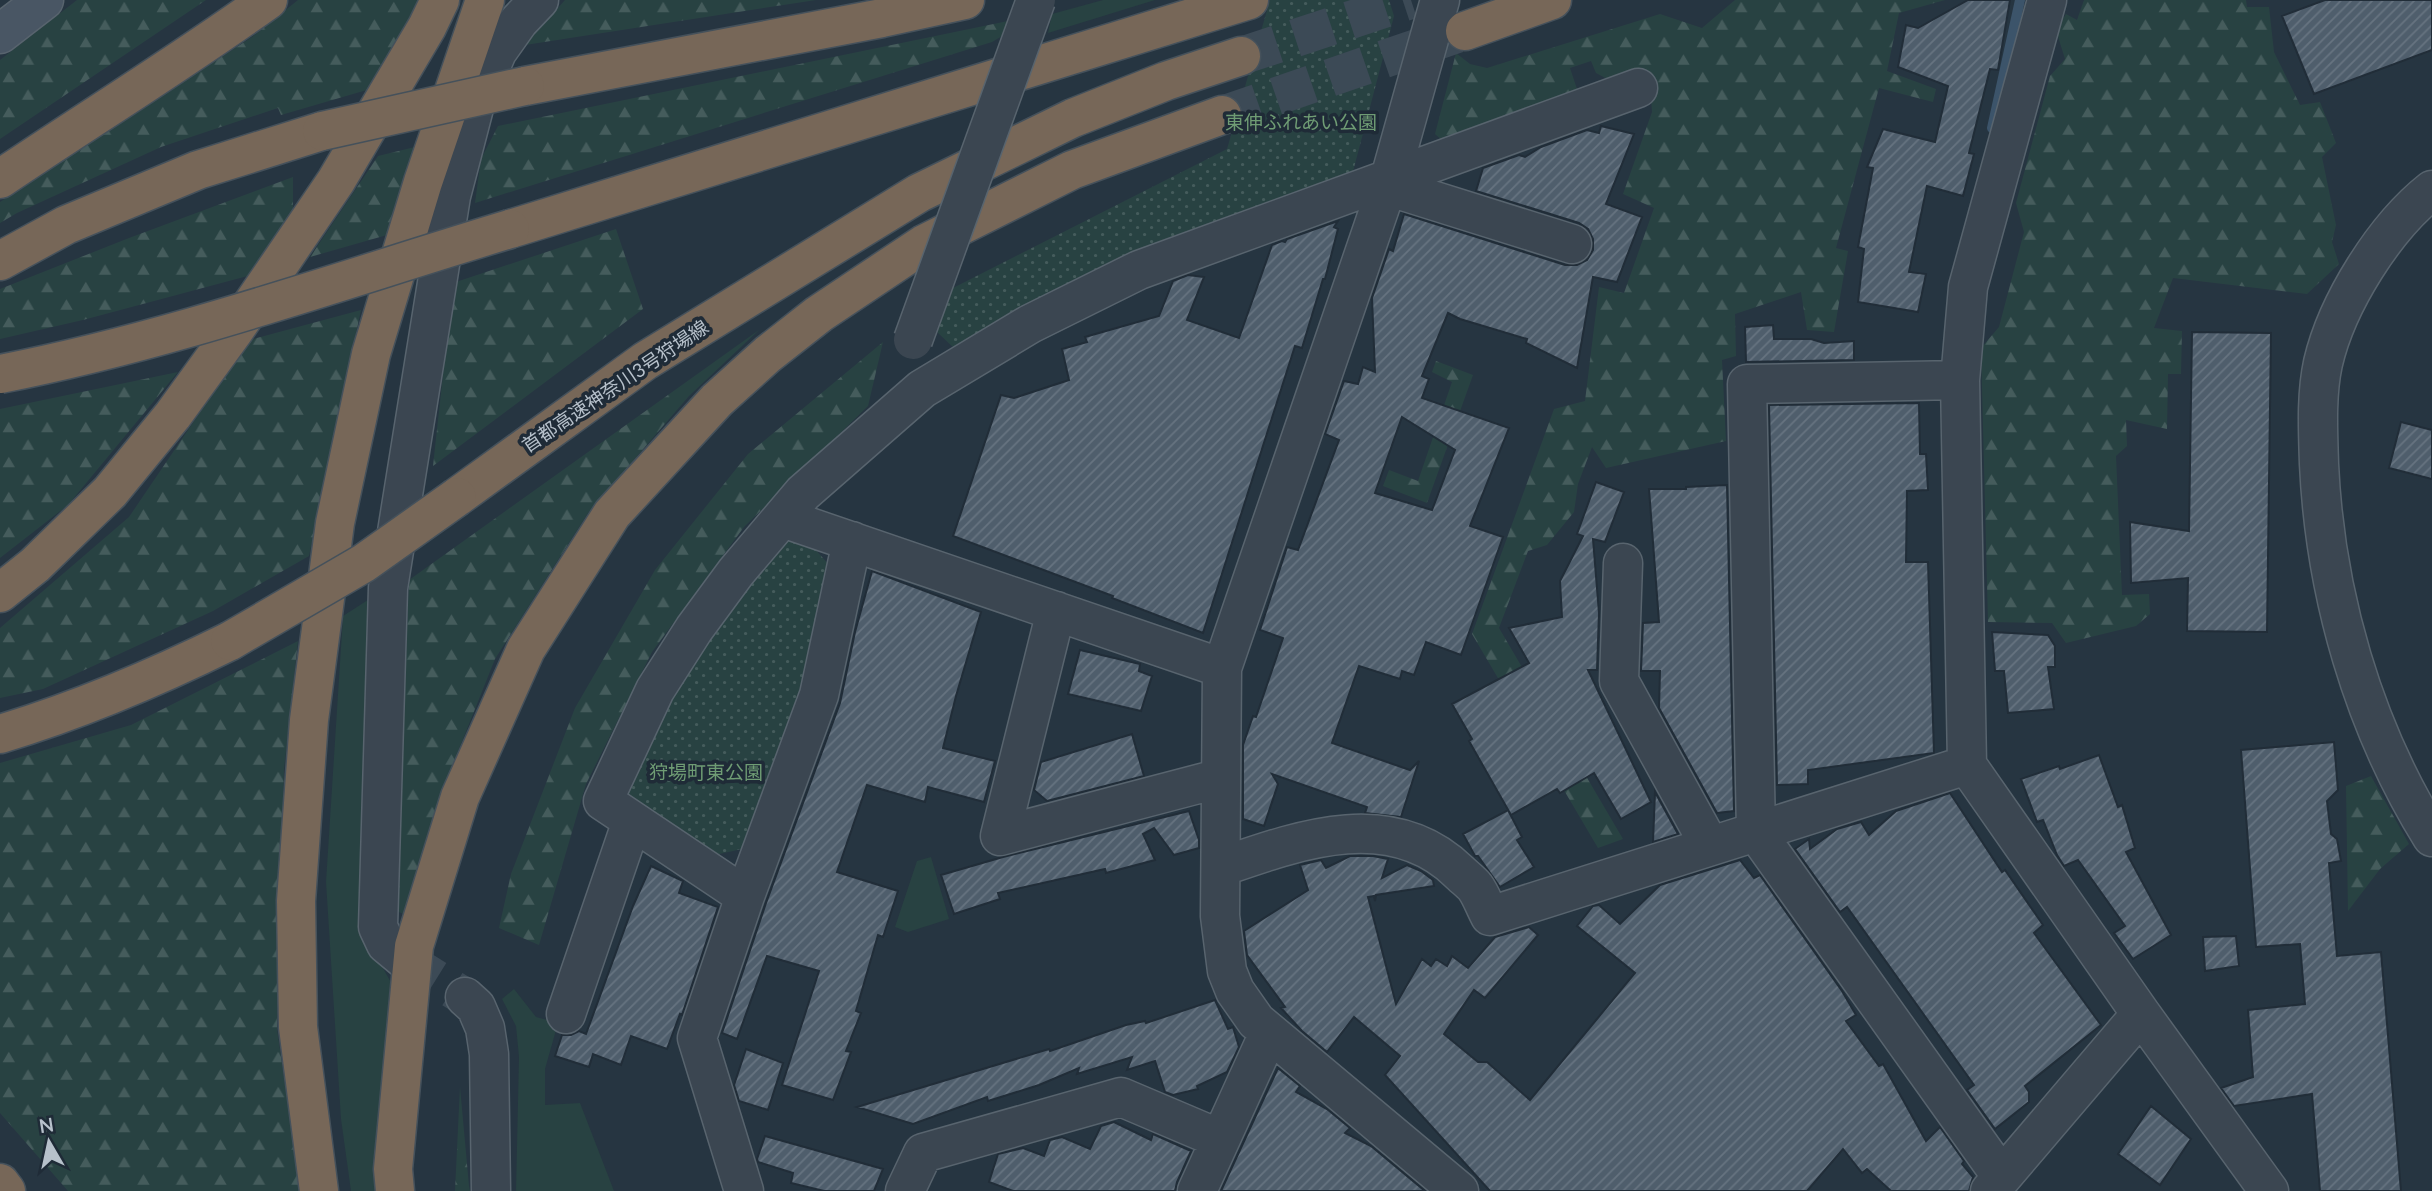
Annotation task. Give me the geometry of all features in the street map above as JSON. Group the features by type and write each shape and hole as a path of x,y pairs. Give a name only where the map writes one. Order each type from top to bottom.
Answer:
{"highway":[{"path":"0,179 192,54 268,0"},
{"path":"0,593 35,565 110,492 196,384 336,181 427,27 440,0"},
{"path":"319,1191 298,1027 296,901 309,720 335,523 371,354 423,182 485,0"},
{"path":"0,261 66,225 198,170 322,131 525,86 965,0"},
{"path":"0,374 131,344 233,316 1249,0"},
{"path":"1465,31 1552,0"},
{"name":"首都高速神奈川3号狩場線","path":"0,734 49,720 115,695 230,640 364,563 645,361 919,193 1073,117 1241,56"},
{"path":"395,1191 393,1169 414,946 460,797 526,649 612,514 717,400 768,354 819,314 924,244 1072,170 1222,115"},
{"path":"0,1184 6,1191"}],"street":[{"path":"0,34 44,0"},
{"path":"404,959 386,944 378,928 388,589 457,169 475,104 497,52 519,21 539,0"},
{"path":"922,389 913,340 1036,0"},
{"path":"1440,0 1388,182 1222,668 1220,916 1227,971 1234,991 1256,1021 1460,1191"},
{"path":"2047,0 1968,287 1960,380 1967,765 2269,1191"},
{"path":"745,896 603,801 655,690 694,629 736,572 803,493 922,389 1030,324 1139,270 1388,182 1638,88"},
{"path":"1388,182 1572,244"},
{"path":"2432,190 2395,225 2342,310 2323,364 2318,434 2328,559 2346,639 2382,741 2414,808 2432,837"},
{"path":"1960,380 1747,384 1756,832 1996,1184 2141,1014"},
{"path":"783,518 1222,668"},
{"path":"744,1191 697,1038 745,896 819,695 852,541"},
{"path":"1623,563 1619,681 1710,846"},
{"path":"1056,611 1000,836 1221,778"},
{"path":"1221,867 1295,843 1323,837 1365,833 1413,841 1444,857 1467,879 1475,887 1490,916 1967,765"},
{"path":"566,1014 632,821"},
{"path":"465,997 476,1007 485,1028 489,1055 491,1191"},
{"path":"1197,1191 1269,1032"},
{"path":"905,1191 923,1153 1121,1097 1220,1139"}],"green space":[{"path":"77,0 206,0 0,139 0,60"},
{"path":"298,0 419,0 377,87 281,115 278,108 161,147 0,223 0,202 252,37"},
{"path":"565,0 816,0 525,45"},
{"path":"1103,0 1155,0 1048,33 1052,14"},
{"name":"東伸ふれあい公園","path":"1270,0 1389,0 1394,16 1351,179 955,349 937,332 953,288 1227,149"},
{"path":"1735,0 1945,0 1899,13 1887,71 1936,89 1933,102 1879,88 1836,248 1848,251 1834,332 1807,330 1801,292 1735,314 1736,356 1722,360 1726,441 1606,468 1592,447 1578,484 1574,512 1547,545 1528,551 1499,628 1623,839 1598,848 1472,634 1554,409 1585,401 1599,287 1624,293 1654,208 1623,194 1652,112 1649,72 1611,81 1596,73 1591,61 1570,68 1578,92 1443,141 1435,134 1456,53 1470,64 1487,68 1660,14 1702,28"},
{"path":"2084,0 2246,0 2247,7 2269,7 2274,52 2300,105 2320,102 2336,143 2322,157 2336,225 2332,242 2339,264 2307,294 2173,278 2154,328 2182,331 2181,374 2168,374 2167,429 2126,420 2127,446 2116,456 2122,595 2149,594 2150,614 2136,626 2066,643 2052,623 1988,622 1981,348 1999,327 2024,232 2016,203 2050,76 2065,59 2056,30 2066,14 2077,20"},
{"path":"1008,21 1007,33 992,42 475,203 481,159 498,126"},
{"path":"423,145 394,233 310,257 378,156"},
{"path":"293,177 293,222 266,271 83,320 0,339 0,289"},
{"path":"616,229 643,309 433,466 453,283"},
{"path":"361,310 309,556 213,611 43,689 0,698 0,628 129,517 249,340"},
{"path":"759,330 689,396 588,513 495,659 439,799 404,914 396,911 409,580"},
{"path":"883,342 868,406 744,527 652,652 586,784 539,945 499,928 511,874 575,708 655,570 748,454"},
{"path":"1436,361 1473,375 1427,503 1383,486 1389,470 1418,481 1452,382 1432,372"},
{"path":"178,372 68,505 0,558 0,409"},
{"name":"狩場町東公園","path":"786,538 815,549 836,573 755,846 715,855 618,796 666,693"},
{"path":"374,596 366,938 393,986 377,1191 351,1191 341,1119 326,882 343,616"},
{"path":"298,641 284,769 277,1029 300,1191 68,1191 0,1113 0,763 131,725"},
{"path":"2371,776 2409,844 2380,869 2348,911 2346,786"},
{"path":"931,857 949,919 908,932 895,927 917,861"},
{"path":"514,989 536,1017 558,1023 545,1069 545,1105 580,1103 614,1191 516,1191 519,1057 516,1026 502,999"},
{"path":"460,1087 469,1186 470,1191 455,1191"}],"building":[{"path":"1968,0 2010,0 1998,70 1990,69 1969,153 1974,154 1963,196 1927,186 1909,272 1926,274 1918,312 1858,302 1864,249 1858,247 1873,168 1867,167 1883,129 1935,142 1948,86 1898,67 1906,25 1918,28"},
{"path":"2325,0 2432,0 2432,50 2314,94 2282,16"},
{"path":"1601,126 1634,134 1606,204 1642,217 1617,282 1593,277 1577,368 1526,343 1527,339 1448,313 1422,376 1429,379 1422,398 1509,428 1470,526 1503,537 1461,655 1426,642 1414,675 1402,671 1400,679 1359,666 1332,743 1410,770 1419,761 1401,817 1365,813 1367,807 1272,774 1278,784 1264,826 1243,819 1243,745 1253,716 1256,717 1283,638 1260,630 1287,547 1298,550 1339,440 1325,434 1344,381 1358,384 1363,367 1375,372 1372,298 1389,249 1393,251 1404,214 1565,265 1577,265 1587,260 1593,250 1593,239 1588,229 1579,223 1476,191 1483,168 1519,155 1525,157 1541,147 1587,130 1599,133","holes":["1402,417 1455,450 1432,510 1375,493"]},
{"path":"1338,221 1334,227 1338,229 1325,279 1302,348 1295,346 1203,633 953,536 1001,395 1014,398 1069,380 1062,349 1087,342 1085,337 1159,316 1173,281 1188,275 1204,277 1187,320 1239,338 1272,245"},
{"path":"1773,325 1774,339 1811,339 1824,343 1854,341 1854,360 1746,362 1745,327"},
{"path":"2192,332 2271,333 2267,632 2187,631 2188,578 2131,583 2130,522 2189,531"},
{"path":"1919,403 1920,454 1926,454 1928,490 1907,491 1906,562 1928,562 1934,753 1808,770 1808,784 1777,785 1769,405"},
{"path":"2401,422 2432,430 2432,479 2389,468"},
{"path":"1596,482 1624,492 1605,542 1593,539 1599,613 1597,670 1588,670 1651,802 1621,819 1594,773 1560,793 1557,789 1511,815 1469,741 1472,739 1452,704 1529,663 1509,628 1562,617 1560,581 1583,536 1577,534"},
{"path":"1727,485 1734,811 1717,813 1659,708 1660,671 1641,671 1643,623 1659,622 1649,489"},
{"path":"872,571 981,612 943,748 995,761 984,802 928,787 925,802 867,785 837,872 898,891 883,937 878,935 856,1011 861,1013 846,1051 851,1052 833,1100 782,1085 819,971 767,956 737,1039 722,1033 766,903 840,703 855,632"},
{"path":"1992,632 2048,635 2055,646 2055,667 2048,667 2054,709 2008,713 2004,671 1995,671"},
{"path":"1080,650 1140,664 1139,671 1152,676 1141,711 1068,694"},
{"path":"1132,734 1144,776 1047,801 1034,790 1041,762"},
{"path":"2334,742 2338,790 2327,801 2331,834 2337,839 2341,861 2329,863 2337,956 2381,952 2401,1191 2320,1191 2312,1094 2234,1106 2221,1088 2253,1077 2248,1010 2305,1004 2300,944 2256,947 2241,750"},
{"path":"2099,755 2118,807 2122,805 2135,848 2126,852 2171,935 2133,959 2114,933 2125,926 2078,860 2064,866 2043,820 2037,822 2021,779"},
{"path":"1655,792 1678,834 1653,842"},
{"path":"1950,793 2002,872 2005,870 2043,925 2034,933 2101,1025 2025,1086 2029,1092 2029,1102 1995,1129 1967,1090 1974,1085 1847,907 1840,912 1795,849 1809,839 1810,849 1837,829 1861,822 1869,835 1896,811"},
{"path":"1508,810 1522,837 1517,840 1534,867 1500,887 1478,856 1475,856 1463,834"},
{"path":"1189,811 1199,848 1174,855 1154,828 1143,834 1155,860 1106,873 1105,869 998,893 1000,899 954,914 941,875"},
{"path":"1350,856 1388,859 1382,878 1407,865 1433,880 1434,886 1376,895 1375,901 1374,896 1368,897 1396,1004 1422,959 1431,966 1436,959 1447,966 1452,956 1468,968 1495,937 1529,927 1538,935 1485,998 1474,990 1444,1034 1478,1062 1487,1062 1530,1100 1635,973 1577,926 1593,906 1599,905 1620,924 1660,885 1740,860 1754,878 1760,875 1842,991 1856,1015 1846,1021 1879,1066 1883,1064 1926,1141 1940,1127 1964,1161 1962,1164 1973,1177 1969,1191 1891,1191 1867,1169 1862,1173 1843,1149 1807,1191 1490,1191 1385,1075 1400,1056 1354,1017 1327,1052 1302,1031 1281,1008 1285,1007 1247,955 1244,931 1308,890 1300,865 1321,860 1326,868"},
{"path":"651,866 683,881 679,893 718,907 682,1015 680,1014 667,1049 631,1036 621,1065 593,1054 589,1067 555,1056 562,1035 579,1031 586,1034 633,906"},
{"path":"2236,936 2239,966 2205,971 2203,937"},
{"path":"1215,1000 1228,1029 1233,1027 1239,1047 1227,1072 1197,1086 1198,1089 1173,1095 1165,1092 1155,1061 1127,1070 1132,1057 1077,1074 1079,1068 1039,1085 988,1101 987,1097 913,1124 857,1107 1049,1049 1050,1051 1126,1025 1146,1023"},
{"path":"746,1049 783,1063 768,1110 739,1101 734,1085"},
{"path":"1278,1068 1300,1086 1296,1092 1327,1109 1350,1128 1345,1133 1371,1146 1425,1191 1221,1191"},
{"path":"2151,1106 2191,1139 2160,1185 2118,1154"},
{"path":"1114,1122 1151,1140 1153,1134 1191,1151 1175,1191 1013,1191 989,1182 998,1154 1023,1148 1044,1156 1050,1140 1062,1137 1090,1149 1101,1126"},
{"path":"765,1136 883,1169 874,1191 824,1191 791,1183 793,1173 758,1162"}],"waterway":[{"path":"1992,128 2020,0"}],"tunnel":[{"path":"1241,56 1411,0"},
{"path":"1222,115 1457,34"},
{"path":"404,959 465,997"}]}
